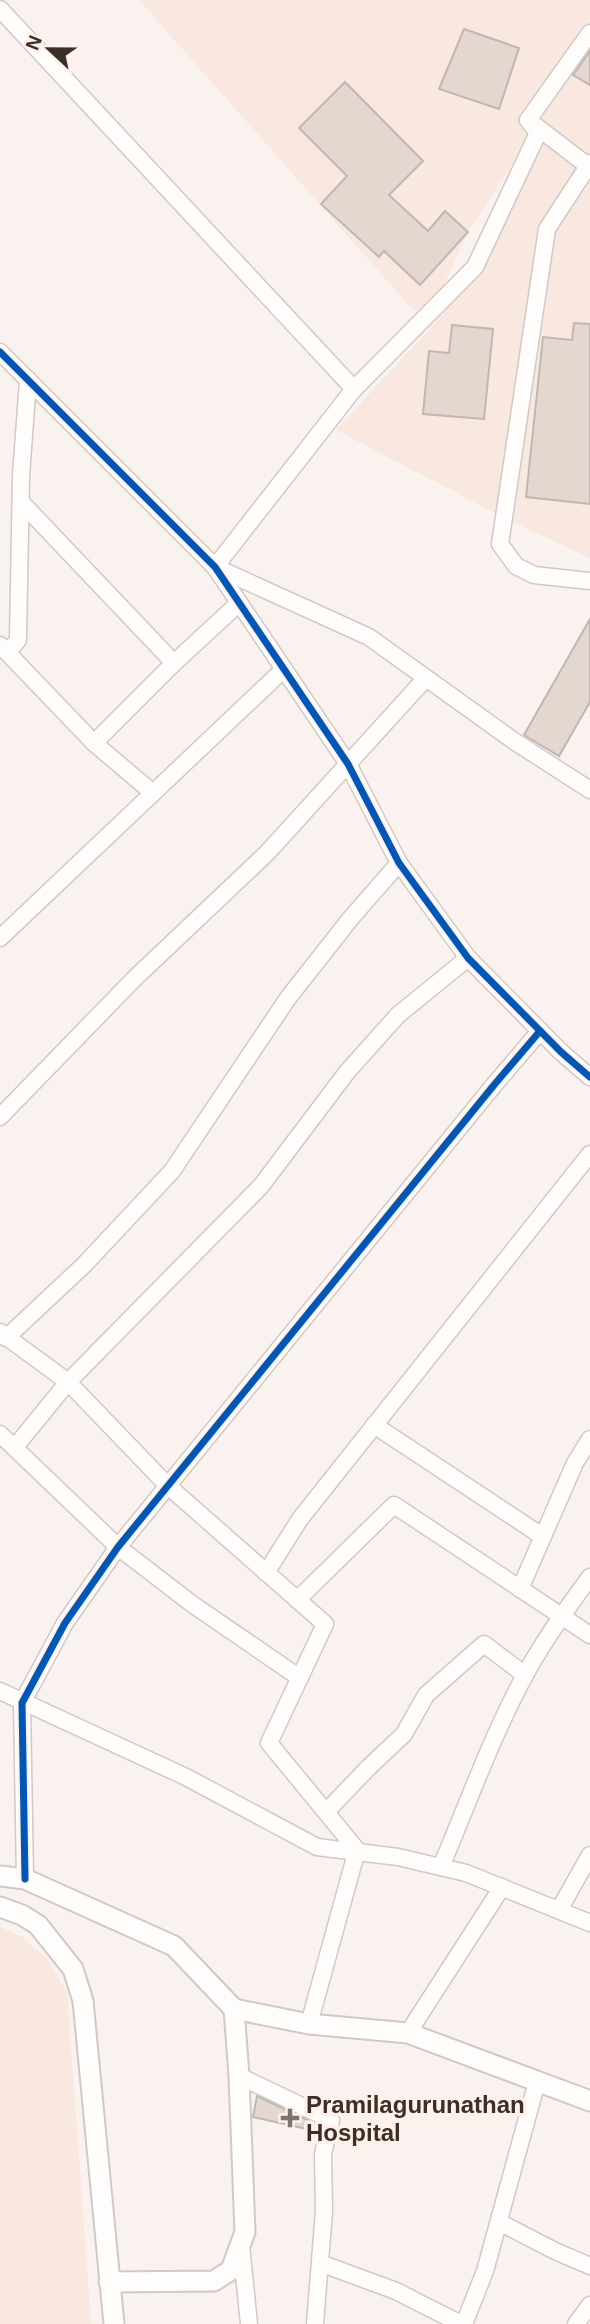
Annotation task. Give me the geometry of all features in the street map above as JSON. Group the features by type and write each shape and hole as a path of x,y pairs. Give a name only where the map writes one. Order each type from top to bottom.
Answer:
{"street":[{"path":"0,9 354,389"},
{"path":"528,120 590,33"},
{"path":"215,567 354,389 475,267 538,133 528,120"},
{"path":"528,120 589,165 547,229 500,544 516,566 534,575 590,581"},
{"path":"0,352 215,567 348,764 399,863 468,958 590,1077"},
{"path":"28,380 21,502 18,640 4,649 94,743 153,793"},
{"path":"21,502 174,663"},
{"path":"215,567 369,637 514,741 590,790"},
{"path":"94,743 239,603"},
{"path":"0,938 284,669"},
{"path":"0,1116 134,979 267,853 426,678"},
{"path":"357,1850 269,1743 326,1624 168,1486 68,1382 3,1335 84,1265 172,1171 288,998 351,918 399,863"},
{"path":"15,1447 68,1382 261,1186 347,1072 398,1016 468,958"},
{"path":"25,1879 22,1703 65,1623 118,1548 540,1031"},
{"path":"266,1573 300,1519 590,1154"},
{"path":"374,1425 542,1536"},
{"path":"0,1434 118,1548 192,1604 300,1678"},
{"path":"520,1588 575,1463 590,1439"},
{"path":"297,1600 394,1505 590,1635"},
{"path":"441,1867 525,1675 590,1577"},
{"path":"326,1812 404,1734 426,1695 484,1644 525,1675"},
{"path":"0,1692 186,1777 317,1847 357,1850 466,1872 590,1923"},
{"path":"309,2024 357,1850"},
{"path":"559,1910 590,1856"},
{"path":"0,1876 25,1879 174,1946 234,2009 309,2024 408,2033 590,2101"},
{"path":"408,2033 502,1887"},
{"path":"0,1907 22,1915 38,1925 73,1969 83,2001 114,2324"},
{"path":"109,2282 214,2281 231,2270 245,2232 234,2009"},
{"path":"239,2076 331,2120 323,2154 324,2211 315,2324"},
{"path":"320,2263 396,2291 454,2322 485,2271 537,2082"},
{"path":"499,2222 590,2266"},
{"path":"241,2245 249,2324"},
{"path":"576,2324 590,2305"}],"shaded area":[{"path":"139,0 590,0 590,558 509,520 336,430 446,311 541,143 564,123 514,161 468,232 439,295 414,311"},
{"path":"0,1927 21,1936 48,1960 67,1992 91,2324 0,2324"}],"building":[{"path":"464,29 519,48 499,109 439,89"},
{"path":"590,51 590,85 573,75"},
{"path":"345,82 423,161 389,195 428,231 445,211 468,232 420,285 384,251 379,257 321,204 347,176 299,128"},
{"path":"574,323 590,324 590,504 526,497 543,337 572,340"},
{"path":"452,325 493,329 484,419 423,414 429,351 449,353"},
{"path":"590,619 590,702 559,756 524,735"},
{"path":"257,2096 318,2125 316,2131 253,2117"}],"cycle path":[{"path":"0,352 215,567 348,764 399,863 468,958 561,1052 590,1077"},
{"path":"25,1879 22,1703 65,1623 118,1547 540,1031"}],"place":[{"name":"Pramilagurunathan Hospital","path":"290,2118"}]}
